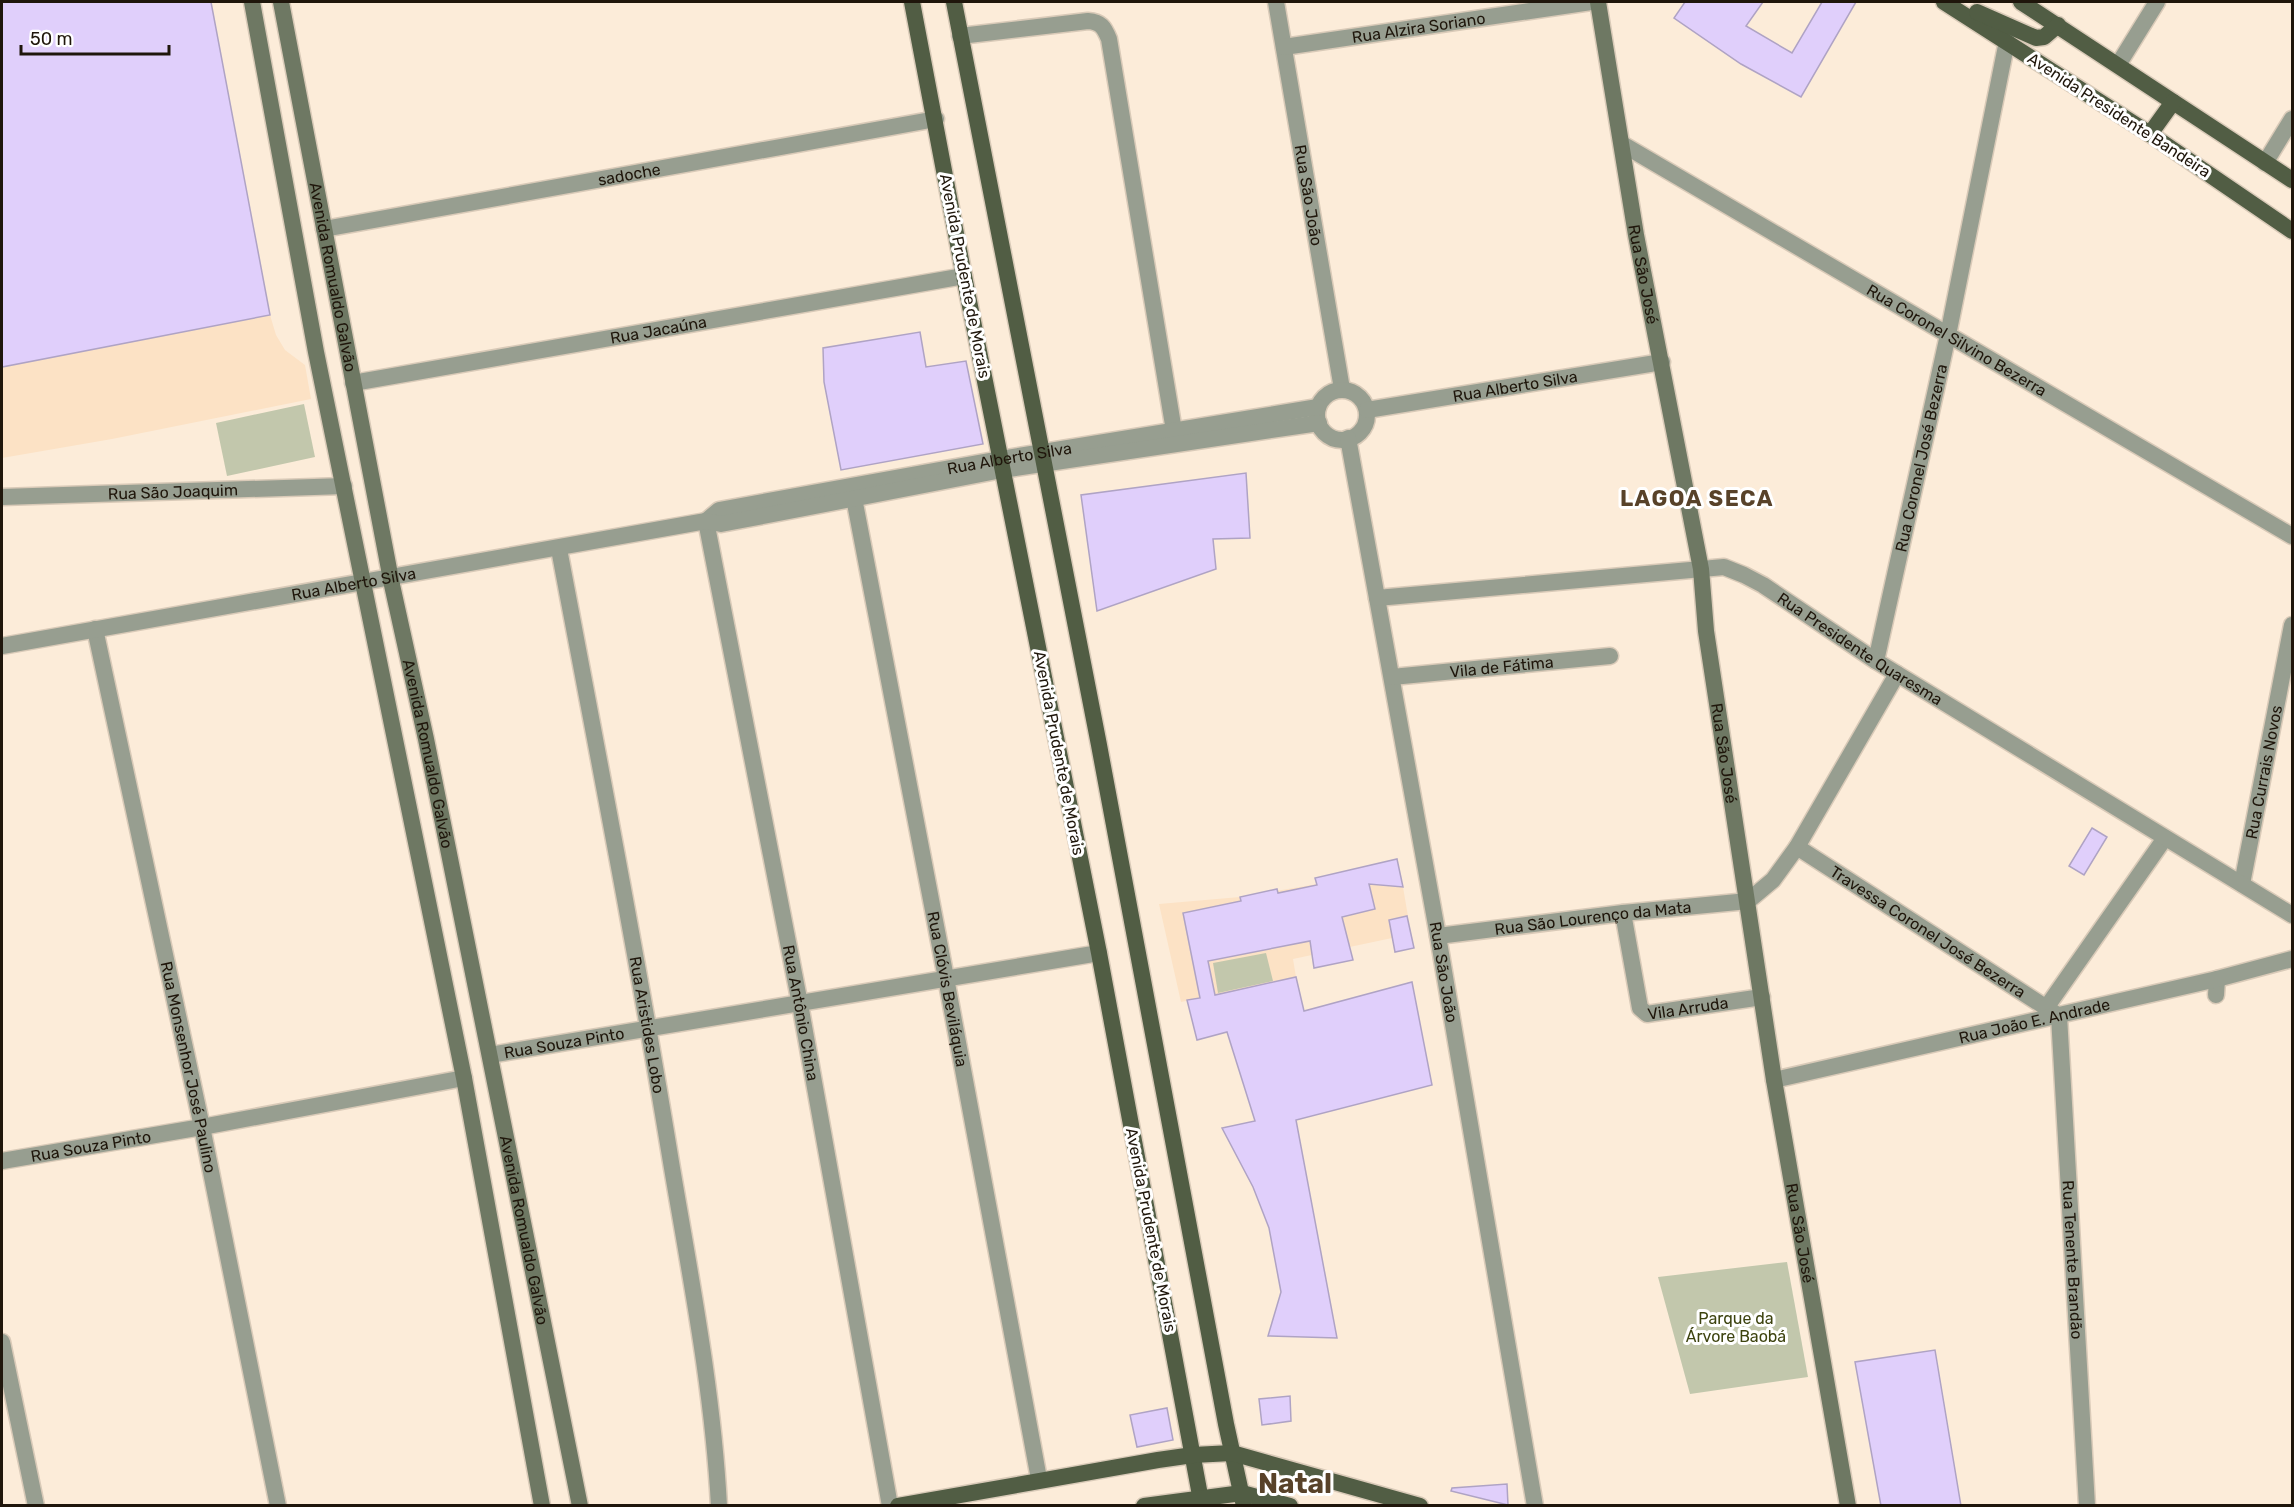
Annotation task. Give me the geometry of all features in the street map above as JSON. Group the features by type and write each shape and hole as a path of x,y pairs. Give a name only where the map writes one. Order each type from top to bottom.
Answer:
{"main road":[{"name":"Avenida Romualdo Galvão","path":"252,2 316,352 464,1078 542,1506"},
{"name":"Avenida Romualdo Galvão","path":"281,2 391,577 580,1506"},
{"name":"Avenida Prudente de Morais","path":"912,2 1099,954 1201,1502"},
{"path":"954,2 1099,745 1232,1453 1243,1499"},
{"name":"Rua São José","path":"1598,2 1636,235 1701,569 1706,631 1774,1080 1848,1506"},
{"name":"Avenida Presidente Bandeira","path":"1944,2 2150,134 2292,231"},
{"path":"1954,2 2036,38 2044,37 2058,25"},
{"path":"2020,2 2292,180"},
{"path":"2150,134 2173,102"},
{"path":"897,1506 1039,1479 1193,1455 1232,1453 1420,1506"},
{"path":"1144,1506 1243,1499 1290,1506"}],"street":[{"name":"Rua São João","path":"1276,2 1342,389"},
{"name":"Rua Alzira Soriano","path":"1284,47 1591,2"},
{"path":"2118,65 2157,2"},
{"path":"960,36 1088,21 1097,21 1105,28 1109,39 1175,437"},
{"name":"Rua Coronel José Bezerra","path":"1876,661 1948,334 2007,41"},
{"name":"sadoche","path":"324,229 936,119"},
{"path":"2265,163 2292,119"},
{"name":"Rua Coronel Silvino Bezerra","path":"1622,144 2292,536"},
{"name":"Rua Jacaúna","path":"353,383 964,276"},
{"name":"Rua Alberto Silva","path":"1367,410 1662,362"},
{"path":"1342,389 1359,396 1367,410 1364,427 1359,434 1348,438 1336,439 1329,436 1318,415 1328,394 1342,389"},
{"name":"Rua Alberto Silva","path":"706,521 719,510 1318,415"},
{"name":"Rua São João","path":"1348,438 1438,936 1535,1506"},
{"name":"Rua Alberto Silva","path":"2,646 560,549 706,521 721,524 854,498 1001,464"},
{"name":"Rua São Joaquim","path":"2,497 344,486"},
{"name":"Rua Clóvis Beviláquia","path":"854,498 1039,1479"},
{"name":"Rua Antônio China","path":"706,521 800,1004 890,1506"},
{"name":"Rua Aristides Lobo","path":"560,549 649,1029 706,1369 719,1506"},
{"name":"Rua Presidente Quaresma","path":"1377,598 1724,567 1744,575 1876,661 2292,915"},
{"name":"Rua Currais Novos","path":"2242,884 2292,626"},
{"name":"Rua Monsenhor José Paulino","path":"95,629 202,1127 278,1506"},
{"name":"Vila de Fátima","path":"1392,677 1610,656"},
{"path":"1748,901 1773,880 1797,846 1897,674"},
{"path":"2052,1012 2165,837"},
{"name":"Travessa Coronel José Bezerra","path":"1797,846 2052,1012"},
{"name":"Rua São Lourenço da Mata","path":"1438,936 1623,913 1748,901"},
{"name":"Vila Arruda","path":"1623,913 1640,1008 1647,1014 1762,997"},
{"name":"Rua Souza Pinto","path":"490,1055 1099,954"},
{"name":"Rua João E. Andrade","path":"1774,1080 2052,1012 2216,987 2292,959"},
{"name":"Rua Tenente Brandão","path":"2052,1012 2087,1506"},
{"name":"Rua Souza Pinto","path":"2,1161 202,1127 464,1078"},
{"path":"2,1342 36,1506"}],"shaded area":[{"path":"2,2 211,2 270,315 276,335 285,350 305,365 311,399 112,439 2,458"},
{"path":"1335,881 1403,887 1411,934 1293,959 1296,977 1181,1002 1159,904 1240,897"}],"green space":[{"path":"304,404 315,457 227,476 216,423"},
{"path":"1266,953 1273,981 1218,993 1213,963"},
{"name":"Parque da Árvore Baobá","path":"1787,1262 1808,1377 1690,1394 1658,1277"}],"building":[{"path":"2,2 211,2 270,315 2,367"},
{"path":"1685,2 1763,2 1746,26 1792,53 1822,2 1856,2 1801,97 1741,64 1674,18"},
{"path":"920,332 926,367 966,361 983,444 841,470 824,382 823,348"},
{"path":"1246,473 1250,538 1213,539 1216,569 1097,611 1081,495"},
{"path":"2092,828 2107,837 2084,875 2069,866"},
{"path":"1397,859 1403,887 1369,884 1375,909 1342,917 1353,960 1314,968 1310,941 1208,961 1215,995 1296,977 1304,1011 1412,982 1432,1085 1296,1120 1337,1338 1268,1336 1281,1292 1269,1228 1253,1187 1222,1128 1255,1121 1227,1032 1197,1040 1187,1000 1200,998 1183,913 1241,901 1240,897 1277,889 1278,893 1317,885 1315,878"},
{"path":"1407,916 1414,948 1395,952 1389,920"},
{"path":"1935,1350 1961,1506 1881,1506 1855,1362"},
{"path":"1290,1396 1291,1421 1262,1425 1259,1399"},
{"path":"1167,1408 1173,1440 1137,1447 1130,1415"},
{"path":"1507,1484 1508,1505 1451,1491 1452,1488"}],"district":[{"name":"LAGOA SECA","path":"1697,498"},
{"name":"Natal","path":"1295,1483"}]}
